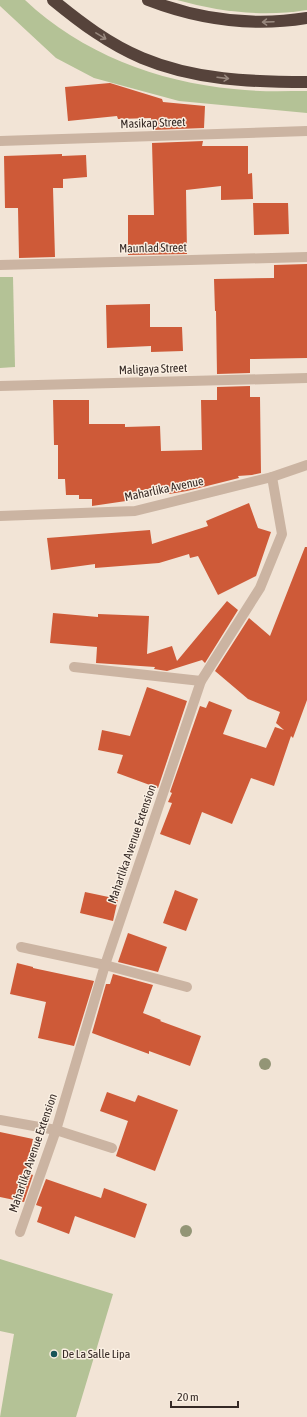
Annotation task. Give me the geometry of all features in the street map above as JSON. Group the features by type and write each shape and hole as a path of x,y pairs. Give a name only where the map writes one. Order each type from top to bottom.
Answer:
{"highway":[{"path":"53,0 95,32 121,48 142,58 166,66 192,73 222,78 256,81 307,82"},
{"path":"148,0 184,12 248,23 307,18"}],"street":[{"name":"Masikap Street","path":"0,141 307,131"},
{"name":"Maunlad Street","path":"0,264 307,257"},
{"name":"Maligaya Street","path":"0,386 307,378"},
{"name":"Maharlika Avenue","path":"0,516 135,511 272,477 307,465"},
{"name":"Maharlika Avenue Extension","path":"20,1232 56,1130 105,965 201,681 260,588 282,534 272,477"},
{"path":"74,667 201,681"},
{"path":"20,947 105,965 187,987"},
{"path":"0,1120 56,1130 112,1148"}],"green space":[{"path":"0,0 25,0 47,19 95,50 149,72 177,80 234,89 261,91 307,91 307,113 179,101 94,78 56,58 0,6"},
{"path":"177,0 307,0 307,10 274,13 242,12 209,8"},
{"path":"0,277 13,277 15,367 0,368"},
{"name":"De La Salle Lipa","path":"0,1259 113,1294 76,1417 0,1417 14,1334 0,1331"}],"building":[{"path":"110,83 162,99 163,102 205,106 204,128 152,130 151,118 118,119 117,116 68,121 65,87"},
{"path":"203,141 202,146 248,146 248,174 252,173 253,199 221,200 221,186 186,190 187,254 128,255 128,215 154,215 152,143"},
{"path":"62,154 62,156 86,155 87,177 63,179 63,188 53,188 55,257 19,258 18,208 5,208 4,156"},
{"path":"253,203 288,203 289,234 254,235"},
{"path":"307,264 307,358 250,359 250,373 217,374 214,279 274,278 274,265"},
{"path":"150,304 150,327 182,327 183,351 151,352 151,346 107,348 106,305"},
{"path":"250,386 250,397 260,397 261,473 238,476 239,478 169,494 169,491 126,493 126,501 92,506 92,499 79,499 79,495 66,495 65,479 58,479 58,445 54,445 53,400 89,400 89,424 125,424 125,427 160,426 161,451 202,450 201,400 217,400 217,387"},
{"path":"249,503 258,528 271,532 256,576 218,595 198,556 190,558 189,554 159,563 95,568 95,564 51,570 47,538 150,530 152,544 208,526 206,521"},
{"path":"305,547 307,547 307,700 293,738 291,736 274,786 251,778 232,824 202,812 190,845 160,834 172,803 168,802 172,793 170,792 200,706 206,708 209,701 232,710 223,734 266,748 275,727 284,730 276,723 280,712 248,699 215,671 249,618 270,636"},
{"path":"227,601 238,610 205,663 202,660 167,671 154,669 155,667 96,663 97,647 50,643 53,613 98,617 98,614 149,616 147,654 172,646 177,661"},
{"path":"147,687 187,701 158,788 117,773 123,755 98,750 102,730 130,736"},
{"path":"175,890 198,899 186,931 163,923"},
{"path":"85,892 118,899 113,921 80,913"},
{"path":"128,933 167,947 158,972 118,962"},
{"path":"17,963 33,968 94,981 74,1046 38,1038 46,1002 10,994"},
{"path":"113,974 153,985 143,1013 201,1036 190,1066 149,1051 149,1054 92,1033 106,984 110,984"},
{"path":"107,1092 135,1102 138,1095 178,1110 155,1171 116,1156 128,1121 100,1111"},
{"path":"0,1132 33,1139 26,1172 33,1175 24,1202 0,1197"},
{"path":"46,1179 101,1198 104,1188 147,1204 135,1238 75,1216 69,1234 37,1222 42,1207 36,1205"}],"place":[{"name":"De La Salle Lipa","path":"54,1354"}]}
